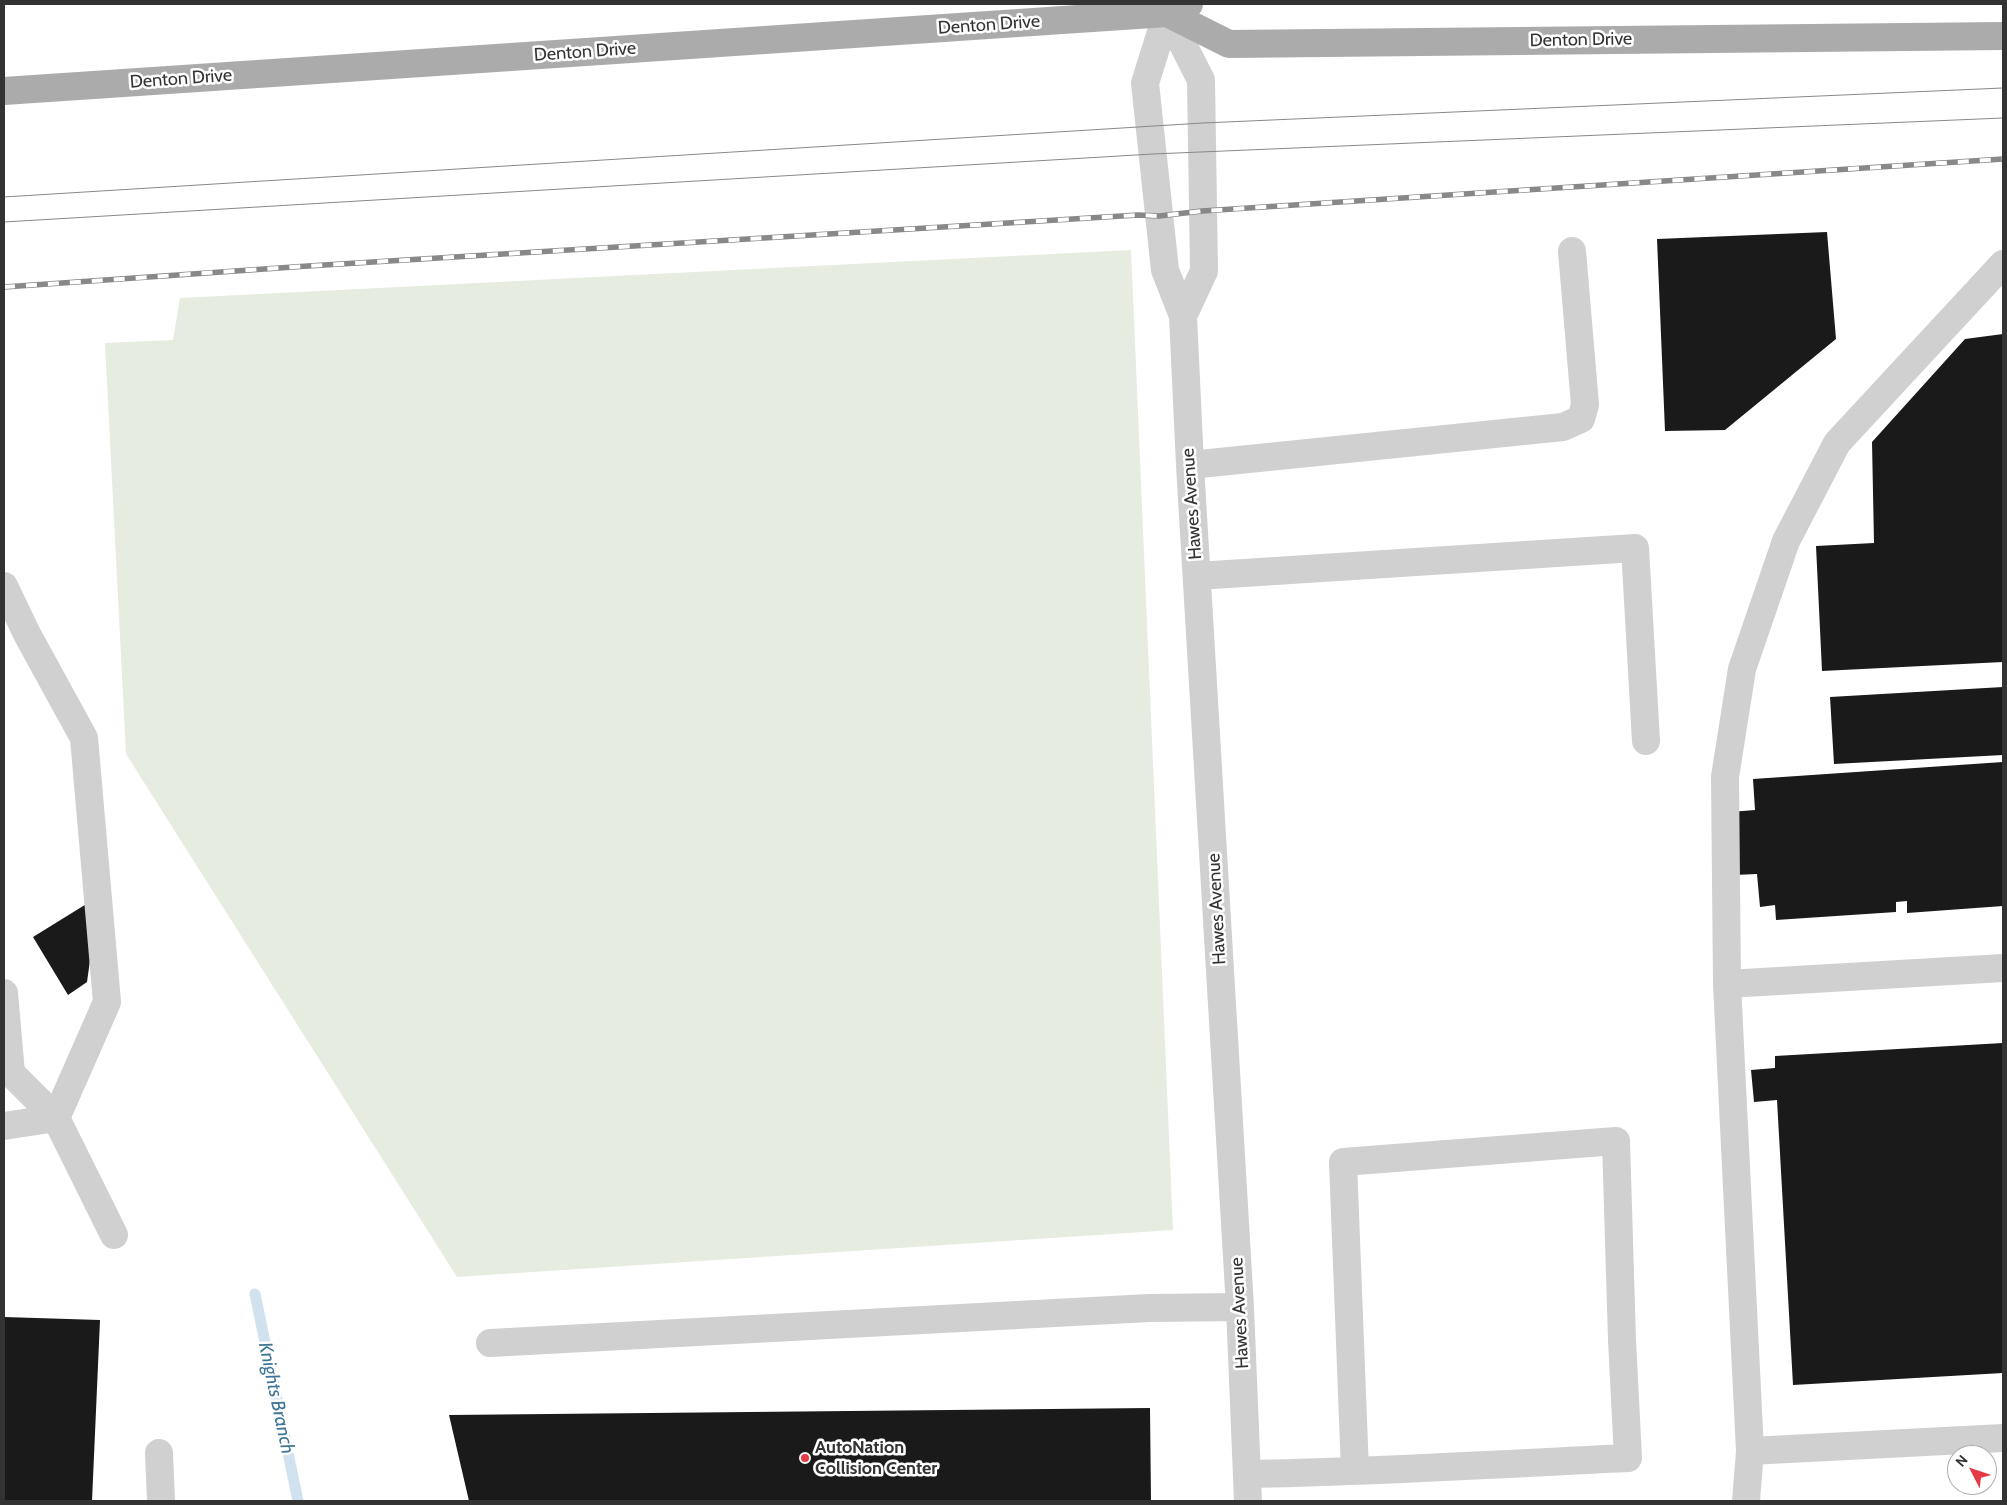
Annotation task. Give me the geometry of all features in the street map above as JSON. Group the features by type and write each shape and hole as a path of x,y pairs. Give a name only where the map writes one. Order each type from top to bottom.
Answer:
{"main road":[{"name":"Denton Drive","path":"4,91 1178,9 1229,44 2003,36"}],"street":[{"name":"Hawes Avenue","path":"1178,9 1145,83 1165,270 1183,316 1190,465 1240,1307 1248,1501"},
{"name":"Hawes Avenue","path":"1178,9 1201,80 1204,271 1183,316"},
{"path":"1190,465 1563,427 1581,419 1585,405 1572,252"},
{"path":"1746,1501 1750,1451 1727,984 1725,776 1742,669 1786,541 1837,443 2003,264"},
{"path":"1197,576 1635,548 1646,741"},
{"path":"4,586 26,634 84,738 107,1002 56,1118"},
{"path":"1727,984 2003,968"},
{"path":"4,992 11,1073 56,1118 114,1235"},
{"path":"4,1126 56,1118"},
{"path":"1247,1474 1355,1471 1628,1458 1622,1340 1616,1141 1343,1162 1355,1471"},
{"path":"490,1343 1149,1308 1240,1307"},
{"path":"1750,1451 2003,1438"},
{"path":"159,1453 161,1501"}],"shaded area":[{"path":"1131,250 1173,1230 457,1277 126,754 105,343 173,340 180,298"}],"building":[{"path":"1827,232 1836,339 1725,430 1665,431 1657,239"},
{"path":"2003,334 2003,662 1822,671 1816,546 1874,543 1872,442 1965,339"},
{"path":"2003,687 2003,755 1834,764 1830,697"},
{"path":"2003,762 2003,906 1907,913 1907,901 1896,902 1896,912 1776,920 1775,905 1760,907 1757,874 1734,875 1730,812 1755,810 1753,779"},
{"path":"88,903 92,946 87,982 68,995 33,937"},
{"path":"2003,1043 2003,1373 1793,1385 1777,1100 1754,1102 1751,1070 1775,1068 1775,1056"},
{"path":"4,1317 100,1320 92,1501 4,1501"},
{"name":"AutoNation Collision Center","path":"1150,1408 1151,1501 469,1501 449,1415"}],"waterway":[{"name":"Knights Branch","path":"255,1294 298,1501"}],"tram line":[{"path":"4,197 1203,123 2003,88"},
{"path":"4,222 1153,154 2003,118"}],"railway":[{"path":"4,287 308,266 1138,215 1159,216 1202,211 2003,159"}],"place":[{"name":"AutoNation Collision Center","path":"805,1458"}]}
